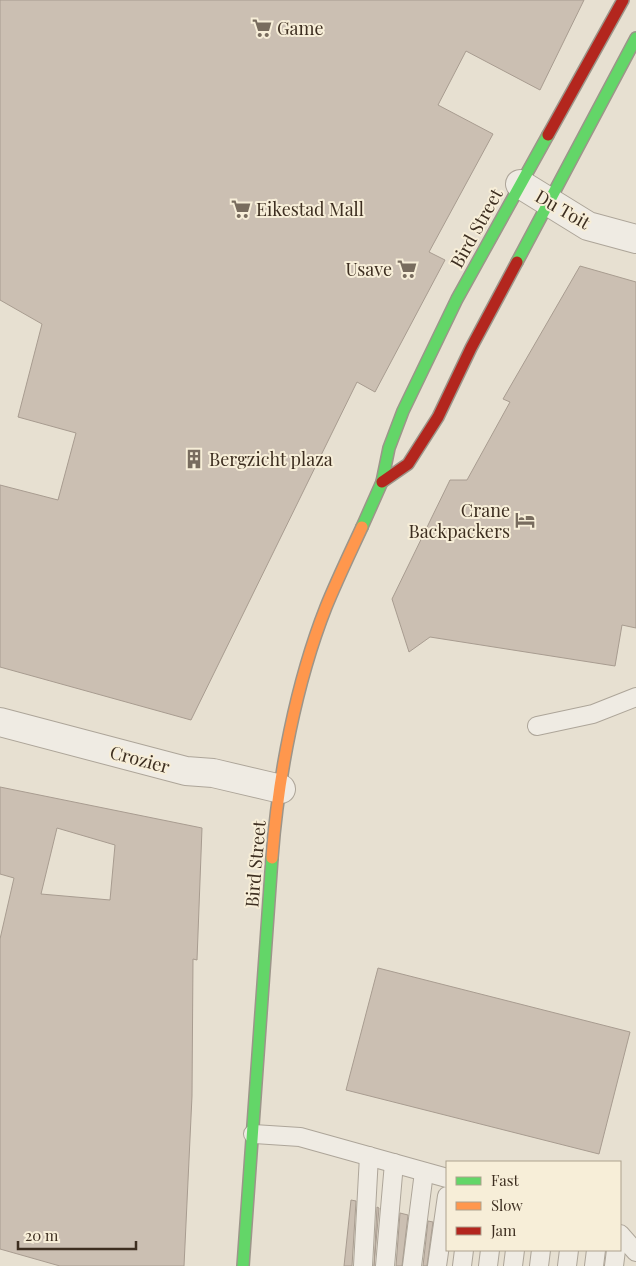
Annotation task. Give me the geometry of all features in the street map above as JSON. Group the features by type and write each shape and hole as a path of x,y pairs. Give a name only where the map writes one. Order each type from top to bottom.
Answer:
{"street":[{"name":"Bird Street","path":"243,1266 273,845 300,686 326,607 382,482 389,448 403,411 457,299 623,0"},
{"path":"382,482 408,464 421,446 636,38"},
{"name":"Du Toit","path":"520,184 588,226 636,239"},
{"name":"Crozier","path":"0,722 186,771 213,774 281,789"}],"lane":[{"path":"537,726 593,714 636,697"},
{"path":"253,1134 300,1137 446,1178"},
{"path":"362,1266 369,1156"},
{"path":"385,1266 394,1163"},
{"path":"412,1266 424,1172"},
{"path":"437,1266 446,1203"},
{"path":"621,1235 636,1252"},
{"path":"462,1266 464,1251"},
{"path":"488,1266 490,1251"},
{"path":"513,1266 515,1251"},
{"path":"539,1266 541,1251"},
{"path":"567,1266 569,1251"},
{"path":"594,1266 596,1251"},
{"path":"614,1266 616,1251"}],"building":[{"path":"0,0 584,0 540,90 466,51 438,105 493,134 429,252 445,260 375,392 357,382 191,720 0,667 0,485 58,500 76,433 18,417 42,324 0,300"},
{"path":"580,266 636,282 636,628 622,625 615,666 430,637 409,652 392,599 450,480 467,480 510,402 503,399"},
{"path":"0,787 202,828 197,960 193,959 192,1096 184,1266 60,1266 0,1249 0,939 14,878 0,874","holes":["57,828 115,845 110,900 41,894"]},
{"path":"378,968 630,1032 599,1154 346,1090"},
{"path":"351,1200 356,1201 352,1266 344,1266"},
{"path":"377,1207 379,1208 374,1266"},
{"path":"400,1213 408,1215 402,1266 396,1266"},
{"path":"428,1221 433,1222 427,1266 423,1266"}],"traffic: fast":[{"path":"517,262 636,38"},
{"path":"362,527 382,482 389,448 403,411 457,299 548,135"},
{"path":"243,1266 272,858"}],"traffic: slow":[{"path":"272,858 279,795 297,698 315,636 326,607 362,527"}],"traffic: jam":[{"path":"548,135 623,0"},
{"path":"382,482 408,464 438,417 471,348 517,262"}],"place":[{"name":"Game","path":"262,28"},
{"name":"Eikestad Mall","path":"241,209"},
{"name":"Usave","path":"407,269"},
{"name":"Bergzicht plaza","path":"194,459"},
{"name":"Crane Backpackers","path":"525,520"}]}
